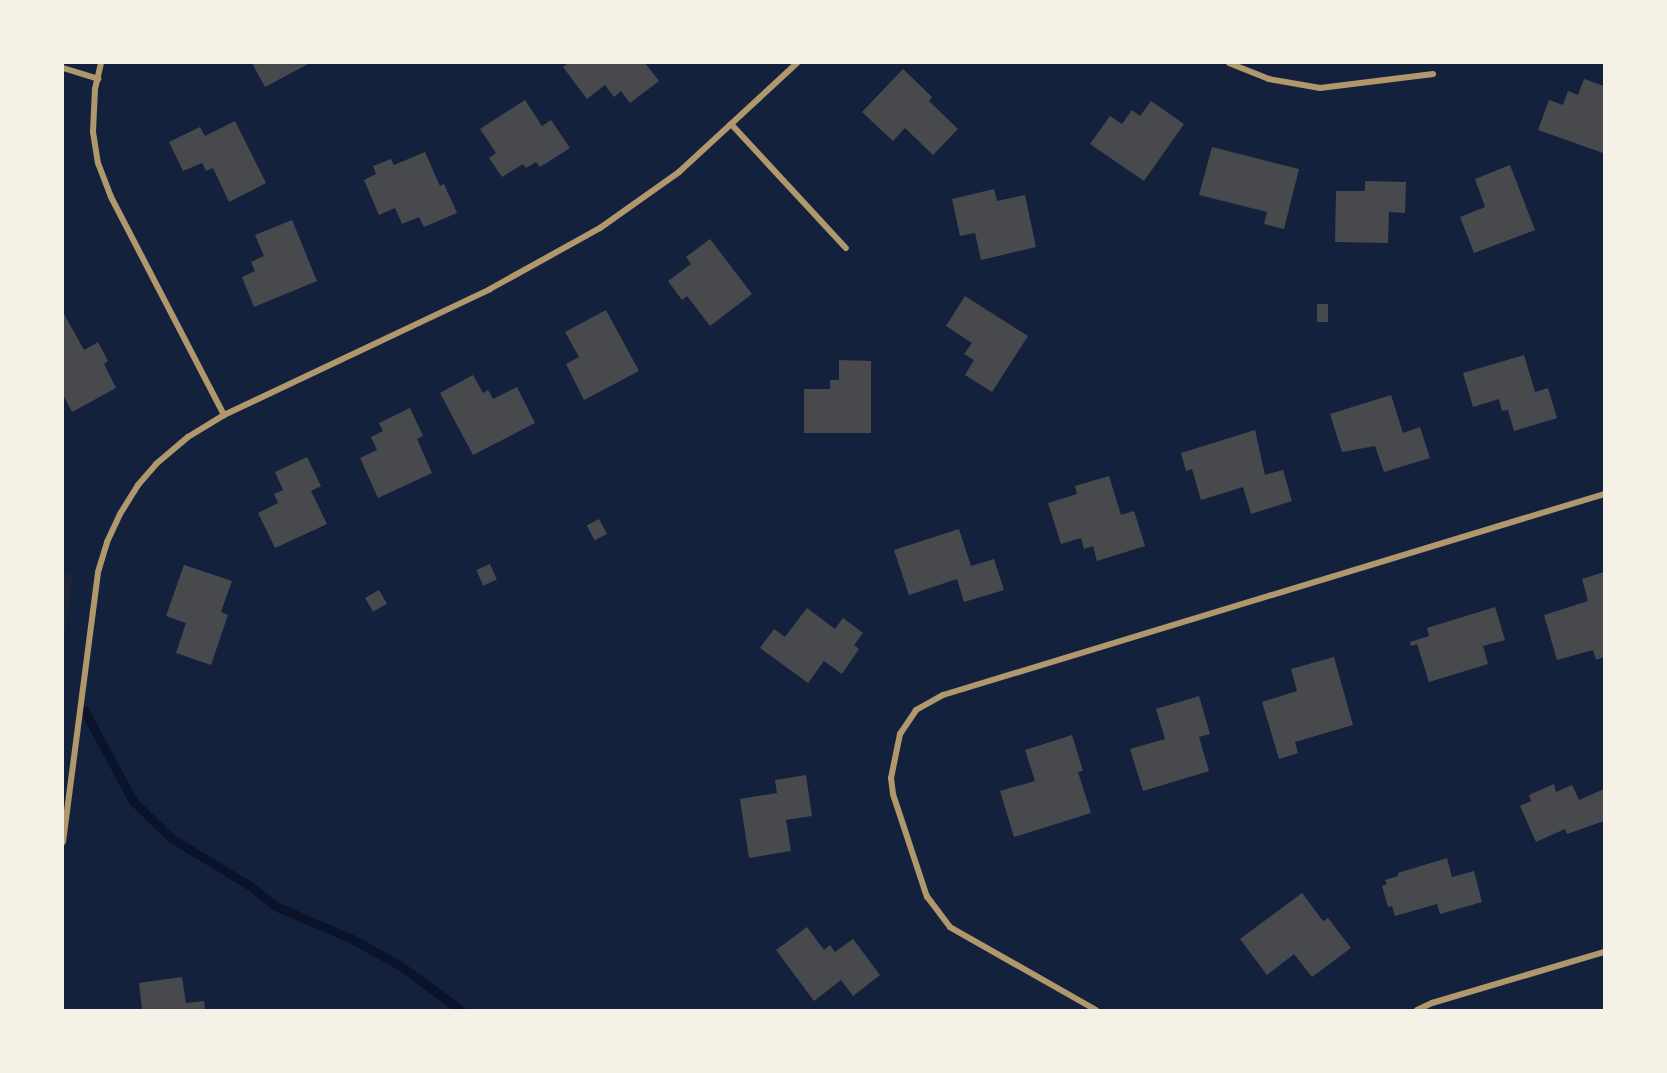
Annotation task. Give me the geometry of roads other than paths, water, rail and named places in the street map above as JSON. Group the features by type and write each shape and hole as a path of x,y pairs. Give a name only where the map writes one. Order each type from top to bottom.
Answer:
{"street":[{"path":"102,63 98,79 93,132 98,163 111,197 224,415"},
{"path":"63,842 94,596 107,542 138,485 156,464 188,437 224,415 490,289 600,228 680,172 797,63"},
{"path":"1229,63 1269,79 1320,88 1433,74"},
{"path":"63,68 98,79"},
{"path":"731,124 846,248"},
{"path":"1096,1010 950,927 927,897 893,794 891,778 900,734 916,710 943,695 1604,494"},
{"path":"1417,1010 1432,1003 1604,951"}],"waterway":[{"path":"84,710 133,801 171,838 249,885 275,906 352,939 399,965 461,1010"}]}
